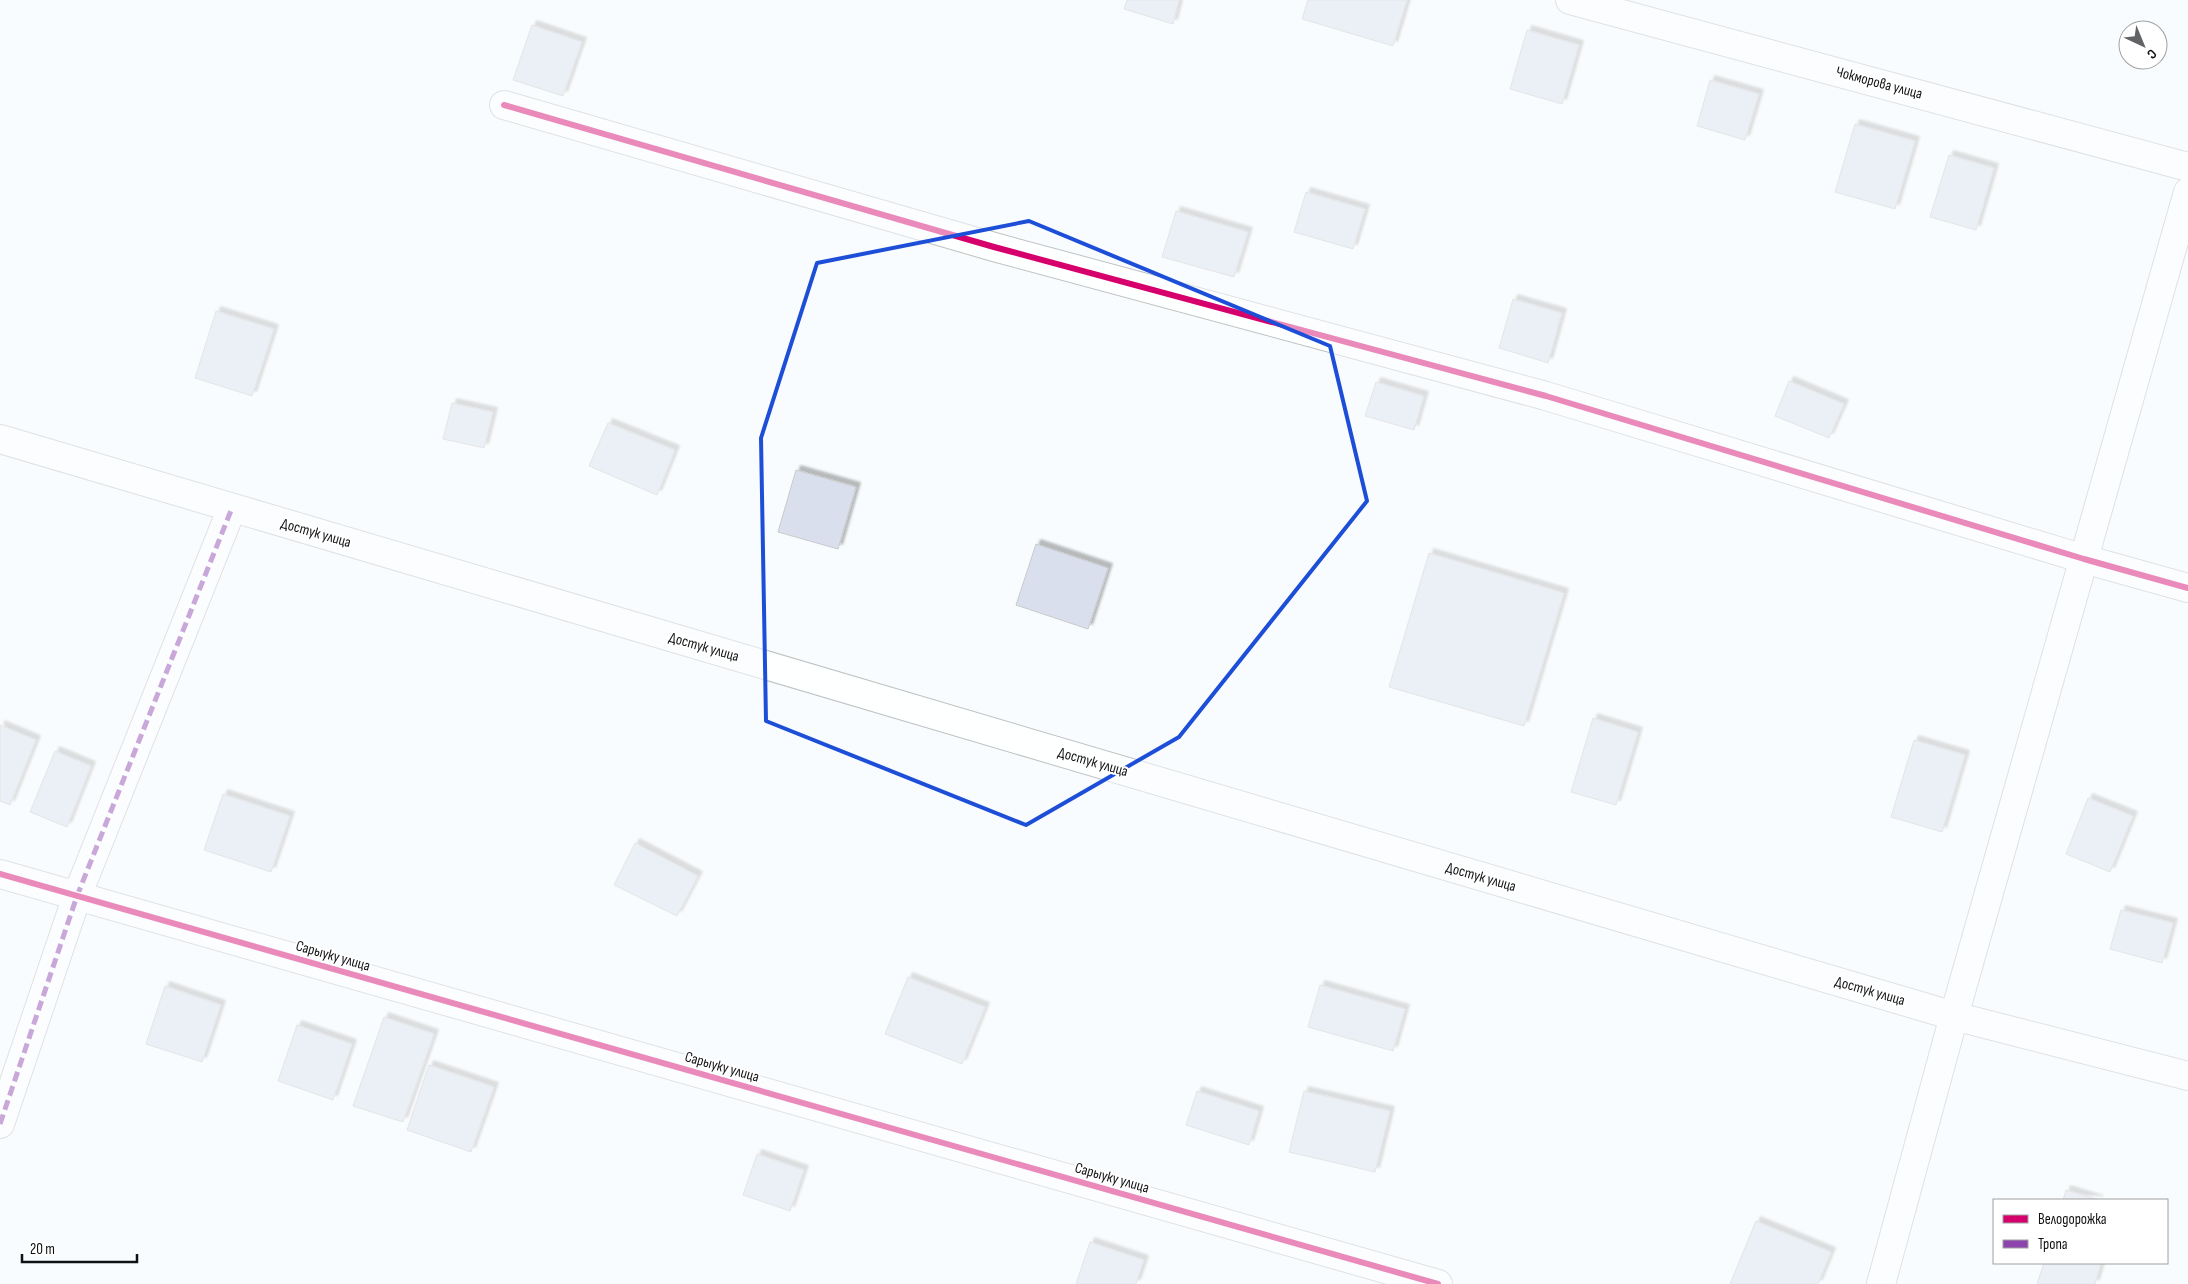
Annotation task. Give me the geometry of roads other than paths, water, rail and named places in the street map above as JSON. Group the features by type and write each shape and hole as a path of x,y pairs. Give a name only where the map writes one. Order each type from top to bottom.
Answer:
{"street":[{"name":"Чокморова улица","path":"1570,0 2188,167"},
{"path":"504,105 994,247 1546,396 2084,559 2188,588"},
{"path":"1882,1284 1954,1016 2188,192"},
{"name":"Достук улица","path":"0,439 1954,1016 2188,1076"},
{"path":"0,1124 78,896 232,508"},
{"name":"Сарыуку улица","path":"0,874 1438,1284"}]}
